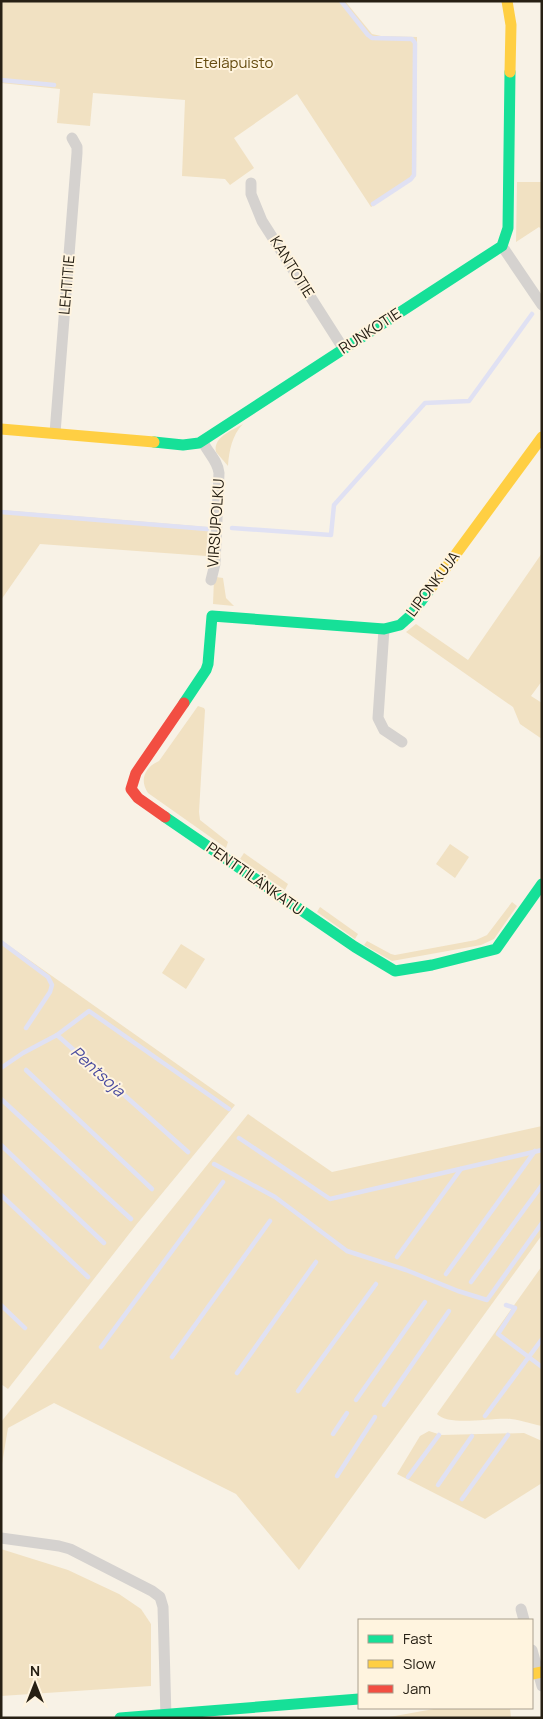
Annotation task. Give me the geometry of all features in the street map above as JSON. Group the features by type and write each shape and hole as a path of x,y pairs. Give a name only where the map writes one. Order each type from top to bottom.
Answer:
{"street":[{"path":"507,1 511,25 508,228 502,246 542,305"},
{"name":"LEHTITIE","path":"55,433 77,153 77,147 72,138"},
{"name":"KANTOTIE","path":"251,183 250,194 262,220 343,348"},
{"name":"RUNKOTIE","path":"1,428 183,445 203,442 343,348 502,246"},
{"name":"LIPONKUJA","path":"212,616 384,629 400,625 410,616 542,437"},
{"name":"VIRSUPOLKU","path":"203,442 208,453 218,465 219,474 215,564 211,580"},
{"name":"PENTTILÄNKATU","path":"212,616 206,670 136,773 132,789 138,798 355,948 395,971 432,965 496,949 540,890"},
{"path":"384,629 378,718 384,730 402,742"},
{"path":"1,1538 70,1549 152,1591 160,1597 163,1607 166,1716"},
{"path":"533,1655 542,1686"},
{"path":"120,1718 166,1716 358,1699"}],"green space":[{"name":"Eteläpuisto","path":"1,1 345,1 372,34 417,37 416,176 371,207 297,94 234,138 254,168 230,185 225,179 182,176 185,100 93,93 90,126 57,123 60,89 1,83"},
{"path":"517,182 542,182 542,230 539,227 516,242"},
{"path":"243,424 236,433 232,444 228,466 216,452 217,442 224,435"},
{"path":"1,510 208,527 206,556 40,544 1,600"},
{"path":"542,553 542,681 531,696 542,703 542,739 520,724 513,707 406,632 416,624 468,660"},
{"path":"216,577 223,578 226,598 234,606 213,604 214,579"},
{"path":"198,706 205,710 200,820 228,842 226,848 148,793 144,783 147,770 159,761"},
{"path":"450,844 469,857 455,878 436,864"},
{"path":"244,853 288,884 285,890 240,859"},
{"path":"512,902 517,906 494,939 481,945 392,961 364,945 367,941 395,955 476,940 487,935"},
{"path":"320,907 358,934 355,939 317,912"},
{"path":"1,940 235,1105 136,1225 8,1389 1,1384"},
{"path":"181,944 205,959 186,989 162,973"},
{"path":"248,1114 332,1172 542,1126 542,1235 299,1570 236,1494 54,1403 8,1428 1,1470 1,1422"},
{"path":"542,1266 542,1426 511,1419 451,1420 437,1414 439,1411"},
{"path":"429,1431 441,1435 524,1433 542,1441 542,1483 485,1519 397,1474 420,1436"},
{"path":"1,1549 68,1570 119,1594 141,1609 151,1624 151,1686 1,1696"},
{"path":"434,1709 510,1709 511,1718 384,1718"}],"waterway":[{"path":"341,1 372,38 412,39 415,43 414,175 411,179 373,204"},
{"path":"1,80 54,85"},
{"path":"232,528 331,535 334,505 425,403 469,401 532,314"},
{"path":"1,512 207,529"},
{"path":"1,942 48,977 52,985 50,992 26,1028"},
{"path":"57,1035 89,1011 229,1109"},
{"name":"Pentsoja","path":"1,1068 23,1053 57,1035 188,1152"},
{"path":"26,1070 152,1189"},
{"path":"1,1099 131,1219"},
{"path":"239,1138 330,1199 542,1150"},
{"path":"1,1145 104,1243"},
{"path":"446,1274 535,1151"},
{"path":"214,1164 275,1197 347,1251 406,1270 458,1291 487,1300 542,1223"},
{"path":"397,1257 461,1169"},
{"path":"101,1347 223,1182"},
{"path":"471,1282 542,1185"},
{"path":"1,1195 88,1277"},
{"path":"172,1357 270,1221"},
{"path":"237,1373 316,1262"},
{"path":"298,1391 376,1284"},
{"path":"356,1400 425,1302"},
{"path":"1,1305 25,1328"},
{"path":"506,1305 515,1308 498,1334 542,1367"},
{"path":"384,1405 449,1311"},
{"path":"485,1416 542,1339"},
{"path":"333,1434 347,1413"},
{"path":"337,1476 375,1417"},
{"path":"408,1477 439,1435"},
{"path":"462,1499 508,1435"},
{"path":"438,1485 472,1436"}],"traffic: fast":[{"path":"154,442 183,445 199,443 502,246 508,228 510,72"},
{"path":"184,703 208,664 212,616 384,629 400,625 410,616 431,588"},
{"path":"165,817 355,947 395,971 432,965 496,949 542,884"},
{"path":"120,1718 358,1699"}],"traffic: slow":[{"path":"507,1 511,25 510,72"},
{"path":"1,429 154,442"},
{"path":"431,588 542,437"},
{"path":"533,1674 542,1672"}],"traffic: jam":[{"path":"165,817 138,798 131,789 136,773 184,703"}]}
